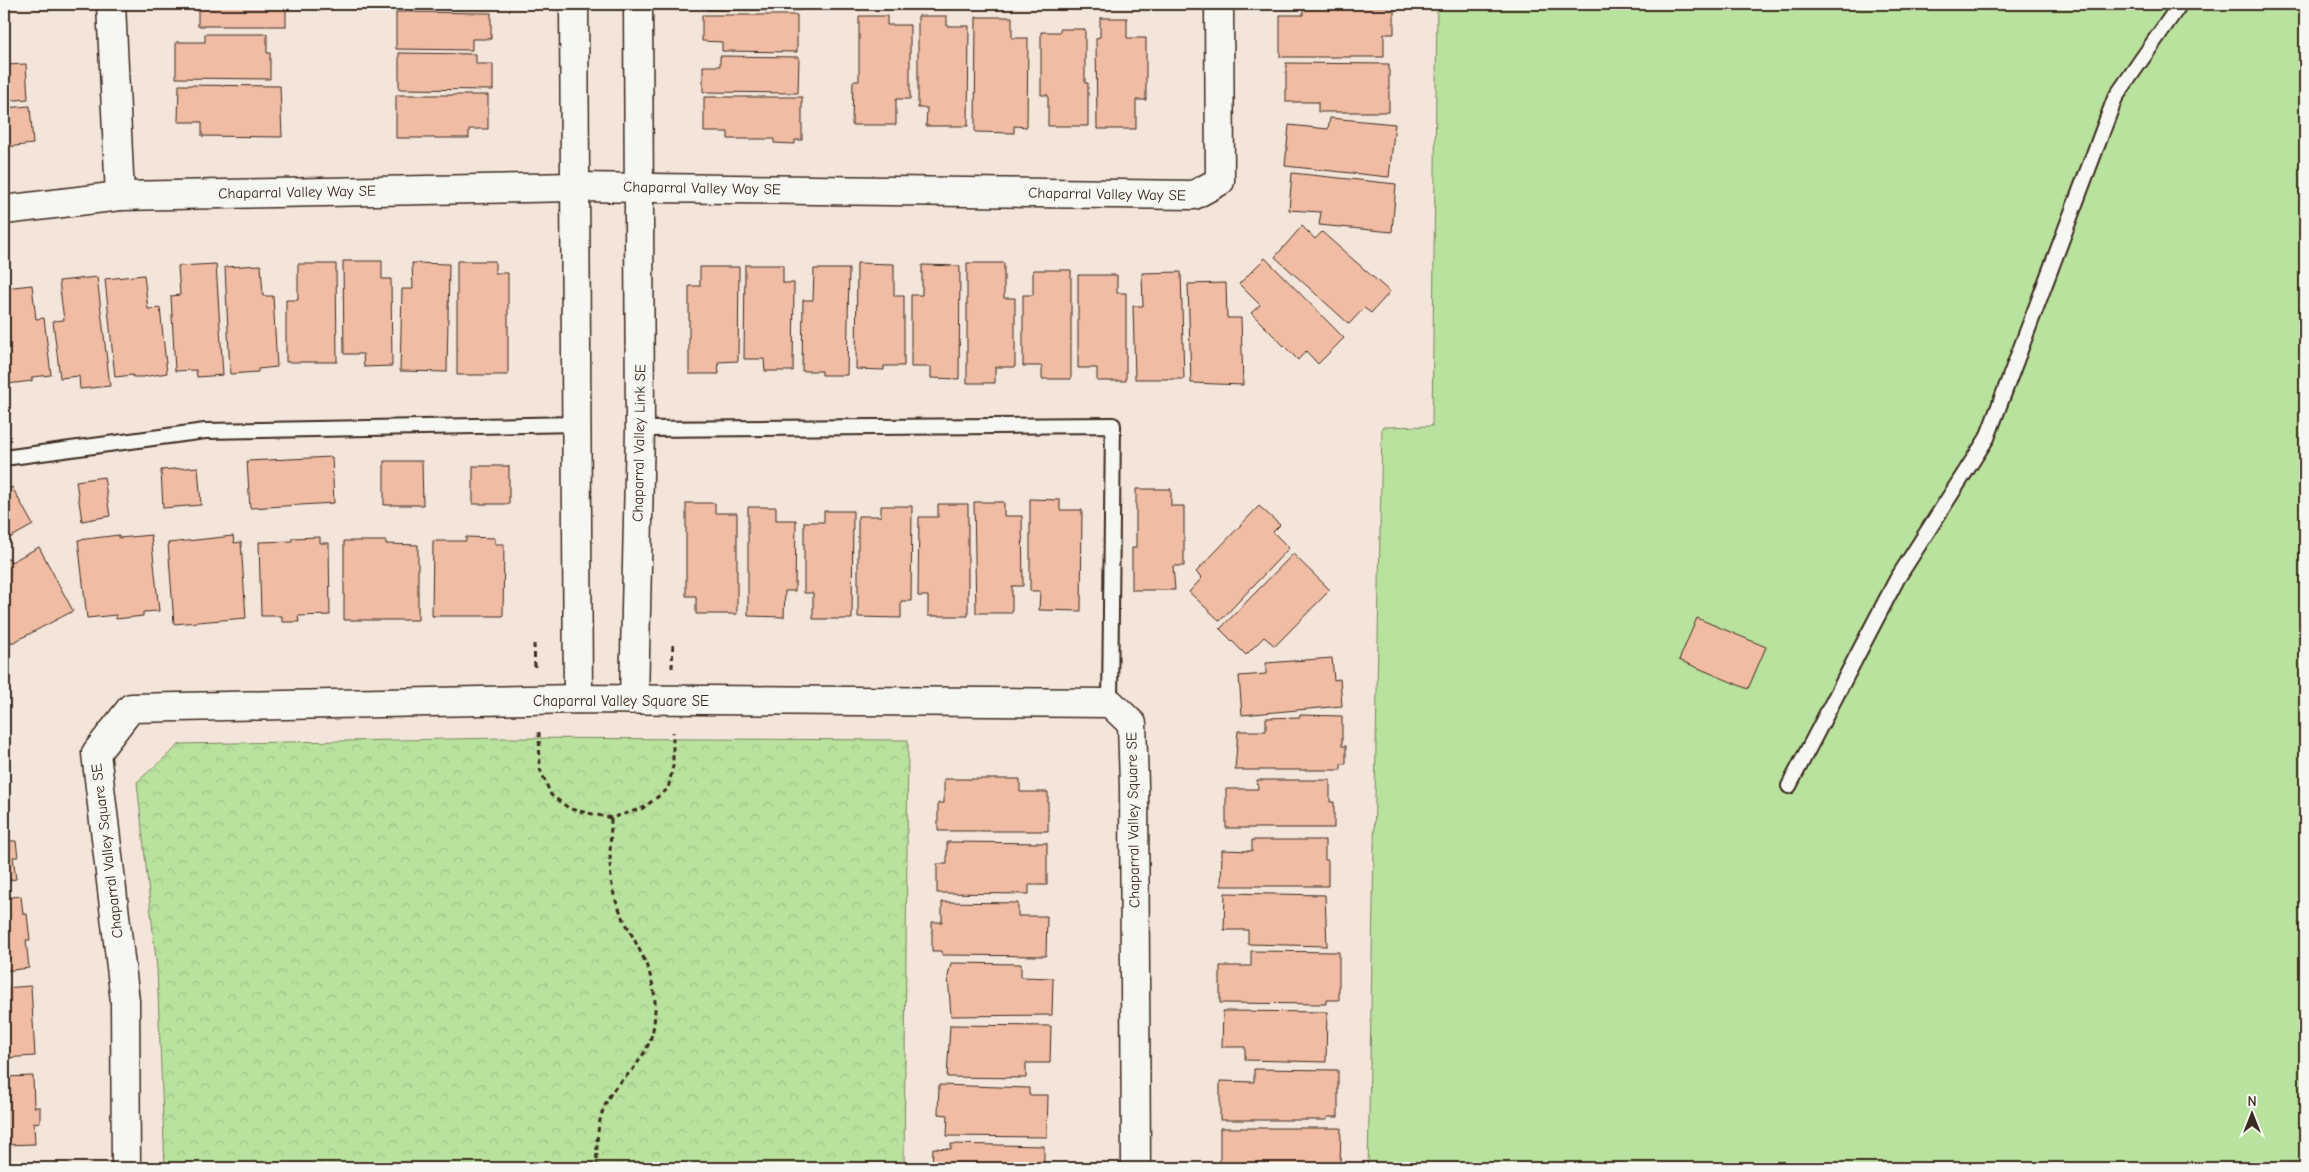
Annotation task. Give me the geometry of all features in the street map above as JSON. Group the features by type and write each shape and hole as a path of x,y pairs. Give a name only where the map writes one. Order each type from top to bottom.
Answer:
{"street":[{"path":"111,4 120,196"},
{"path":"574,4 578,699"},
{"name":"Chaparral Valley Link SE","path":"634,699 640,430 638,4"},
{"name":"Chaparral Valley Way SE","path":"4,210 120,196 639,186 1194,195 1220,181 1219,4"},
{"name":"Chaparral Valley Square SE","path":"126,1168 124,1001 96,753 131,708 634,699 1110,704 1132,724 1136,1168"}],"lane":[{"path":"1789,786 1897,579 1987,438 2115,98 2180,4"},
{"path":"4,458 205,431 576,424"},
{"path":"640,430 1113,425 1110,704"}],"path":[{"path":"534,644 540,769 550,795 570,809 611,818 643,808 668,789 673,766 673,644"},
{"path":"597,1168 596,1150 599,1120 612,1092 633,1069 653,1038 655,1005 651,978 616,900 611,869 611,818"}],"green space":[{"path":"1437,4 2305,4 2305,1168 1368,1168 1382,427 1432,426"},
{"path":"505,738 908,740 904,1168 629,1168 624,1166 582,1166 577,1168 165,1168 157,969 137,782 180,744"}],"building":[{"path":"198,4 286,4 286,26 198,26"},
{"path":"402,4 496,4 496,8 402,8"},
{"path":"707,4 802,4 802,10 707,10"},
{"path":"4,5 6,5 7,41 4,41"},
{"path":"1303,5 1394,6 1394,34 1384,34 1384,57 1280,57 1280,15 1303,15"},
{"path":"396,12 491,13 491,39 472,39 472,50 396,49"},
{"path":"702,15 797,15 797,52 722,51 722,42 702,41"},
{"path":"859,16 887,16 887,25 910,25 910,99 896,99 896,125 852,125 853,81 859,81"},
{"path":"918,16 947,16 947,26 969,26 968,126 926,126 927,108 918,108"},
{"path":"976,17 1012,17 1012,38 1028,38 1027,127 1014,126 1014,133 975,132"},
{"path":"1100,18 1127,18 1127,38 1146,38 1146,100 1136,100 1136,129 1097,129 1096,38 1100,37"},
{"path":"1060,29 1085,29 1085,83 1088,83 1088,126 1048,126 1048,95 1041,95 1041,32 1060,32"},
{"path":"205,34 267,34 267,53 270,53 270,79 176,78 176,42 205,42"},
{"path":"399,53 476,54 476,64 493,64 493,90 399,89"},
{"path":"720,56 799,57 798,93 703,92 703,66 720,66"},
{"path":"1286,63 1389,64 1389,112 1318,112 1318,102 1286,102"},
{"path":"26,64 28,99 4,101 4,65"},
{"path":"179,85 280,86 282,137 202,136 202,122 178,122"},
{"path":"396,95 488,95 488,129 469,129 469,138 396,138"},
{"path":"704,97 802,97 802,140 795,140 795,144 774,143 774,139 728,139 728,132 704,132"},
{"path":"30,106 33,144 6,147 6,154 4,154 4,108"},
{"path":"1330,118 1395,124 1389,177 1285,166 1289,125 1328,129"},
{"path":"1292,173 1396,184 1392,232 1319,225 1321,212 1289,210"},
{"path":"1302,226 1315,239 1322,232 1390,292 1371,313 1364,308 1349,324 1275,257"},
{"path":"1265,258 1344,338 1318,364 1306,351 1298,360 1251,313 1260,305 1239,284"},
{"path":"343,261 382,261 382,279 391,279 392,366 364,367 363,354 344,354"},
{"path":"457,261 495,261 495,273 508,273 508,375 457,375"},
{"path":"412,263 449,264 447,372 400,371 402,289 413,289"},
{"path":"857,263 894,264 894,296 904,296 904,366 884,366 884,370 856,369"},
{"path":"967,263 1004,263 1004,298 1015,298 1015,367 995,367 995,383 967,383"},
{"path":"216,264 223,375 197,377 196,370 175,371 171,296 180,295 178,266"},
{"path":"298,264 336,264 337,362 286,362 286,300 298,300"},
{"path":"261,265 263,296 273,296 277,367 258,369 258,372 230,374 225,267"},
{"path":"745,265 783,265 783,283 794,283 793,371 765,371 764,359 744,359"},
{"path":"922,265 960,266 959,379 931,378 931,367 911,367 911,295 922,295"},
{"path":"700,267 739,267 738,361 718,362 719,374 689,374 689,286 700,286"},
{"path":"814,269 849,269 847,375 822,375 822,371 802,371 803,300 813,300"},
{"path":"1033,270 1071,270 1071,379 1042,379 1042,366 1023,366 1023,295 1033,295"},
{"path":"1181,272 1184,379 1135,379 1133,306 1143,306 1142,273"},
{"path":"144,275 148,309 160,308 167,373 143,377 133,377 133,375 115,377 105,279"},
{"path":"1078,275 1117,275 1117,293 1126,293 1126,381 1097,381 1097,368 1078,368"},
{"path":"97,277 110,386 80,389 79,376 60,378 53,321 64,320 59,281"},
{"path":"1226,283 1227,318 1241,318 1243,385 1191,383 1188,284"},
{"path":"32,285 36,319 44,318 51,375 32,377 32,381 7,384 4,354 4,288"},
{"path":"332,457 334,503 250,508 247,461"},
{"path":"384,461 422,461 423,505 384,505"},
{"path":"473,466 509,466 509,504 473,504"},
{"path":"198,467 201,505 163,508 161,470"},
{"path":"104,477 110,516 82,521 76,481"},
{"path":"12,487 33,525 4,541 4,492"},
{"path":"1136,489 1171,489 1171,506 1184,506 1184,566 1173,566 1175,590 1132,590 1132,548 1136,548"},
{"path":"1030,499 1060,500 1060,510 1082,510 1081,611 1039,610 1040,591 1030,591"},
{"path":"974,502 1004,502 1004,516 1022,516 1023,586 1012,586 1012,613 976,613"},
{"path":"686,503 715,503 715,513 737,513 737,614 696,614 696,596 686,596"},
{"path":"938,504 968,504 968,616 928,616 928,596 918,596 919,517 938,517"},
{"path":"881,506 912,506 911,601 901,601 901,618 858,617 858,516 881,516"},
{"path":"1259,506 1280,525 1273,532 1289,548 1220,621 1189,592 1202,578 1196,572"},
{"path":"748,507 776,507 776,520 796,520 795,591 785,591 784,617 748,616"},
{"path":"824,511 853,511 852,619 813,619 813,593 804,593 804,522 824,522"},
{"path":"119,535 119,538 151,535 159,611 143,612 143,616 116,619 116,615 87,618 78,540"},
{"path":"233,536 234,543 241,542 246,618 174,624 168,543"},
{"path":"320,537 320,543 329,543 330,615 298,616 299,622 282,622 282,616 261,616 259,542 292,541 292,538"},
{"path":"466,537 495,538 495,544 504,544 503,616 432,616 433,541 466,541"},
{"path":"344,541 386,541 386,544 418,545 418,620 344,620"},
{"path":"39,547 73,611 12,643 4,628 4,561 9,558 11,562"},
{"path":"1293,554 1330,590 1275,646 1264,637 1246,655 1220,629"},
{"path":"1697,618 1766,647 1748,689 1679,660"},
{"path":"1332,658 1334,680 1340,679 1342,706 1242,715 1239,676 1266,674 1266,663"},
{"path":"1300,715 1342,716 1342,746 1346,746 1346,764 1341,764 1341,770 1235,770 1238,731 1266,731 1266,718 1300,717"},
{"path":"944,779 1020,779 1020,792 1048,792 1048,831 938,831 938,803 944,803"},
{"path":"1257,780 1330,780 1330,802 1334,802 1334,828 1226,828 1226,789 1258,789"},
{"path":"4,811 6,811 10,841 16,841 18,857 13,857 16,879 4,881"},
{"path":"1252,840 1325,840 1325,860 1328,860 1328,886 1221,886 1222,850 1252,851"},
{"path":"947,842 1047,843 1047,885 1029,885 1029,894 937,893 937,864 947,864"},
{"path":"1225,893 1325,895 1327,946 1248,944 1248,930 1224,930"},
{"path":"21,896 23,914 27,914 30,940 26,940 29,968 4,971 4,898"},
{"path":"942,902 1018,903 1018,916 1047,916 1046,956 942,955 942,951 932,951 932,922 942,922"},
{"path":"1251,951 1339,952 1339,1000 1326,1000 1326,1004 1220,1003 1220,966 1251,966"},
{"path":"951,963 1021,964 1021,977 1053,978 1052,1015 951,1016 948,976"},
{"path":"31,986 35,1056 4,1058 4,988"},
{"path":"1223,1011 1327,1012 1326,1062 1245,1060 1245,1047 1222,1047"},
{"path":"950,1025 1051,1026 1050,1063 1026,1063 1026,1078 947,1077"},
{"path":"1254,1069 1338,1070 1338,1117 1327,1117 1327,1120 1220,1120 1220,1081 1254,1082"},
{"path":"33,1076 34,1107 40,1107 40,1122 34,1123 35,1144 4,1145 4,1077"},
{"path":"939,1085 1029,1088 1029,1095 1048,1095 1047,1137 947,1136 948,1115 938,1114"},
{"path":"1220,1128 1341,1128 1340,1168 1251,1168 1251,1165 1220,1165"},
{"path":"951,1144 1044,1146 1044,1168 932,1168 933,1148 951,1149"},
{"path":"35,1162 35,1168 4,1168 4,1163"}]}
